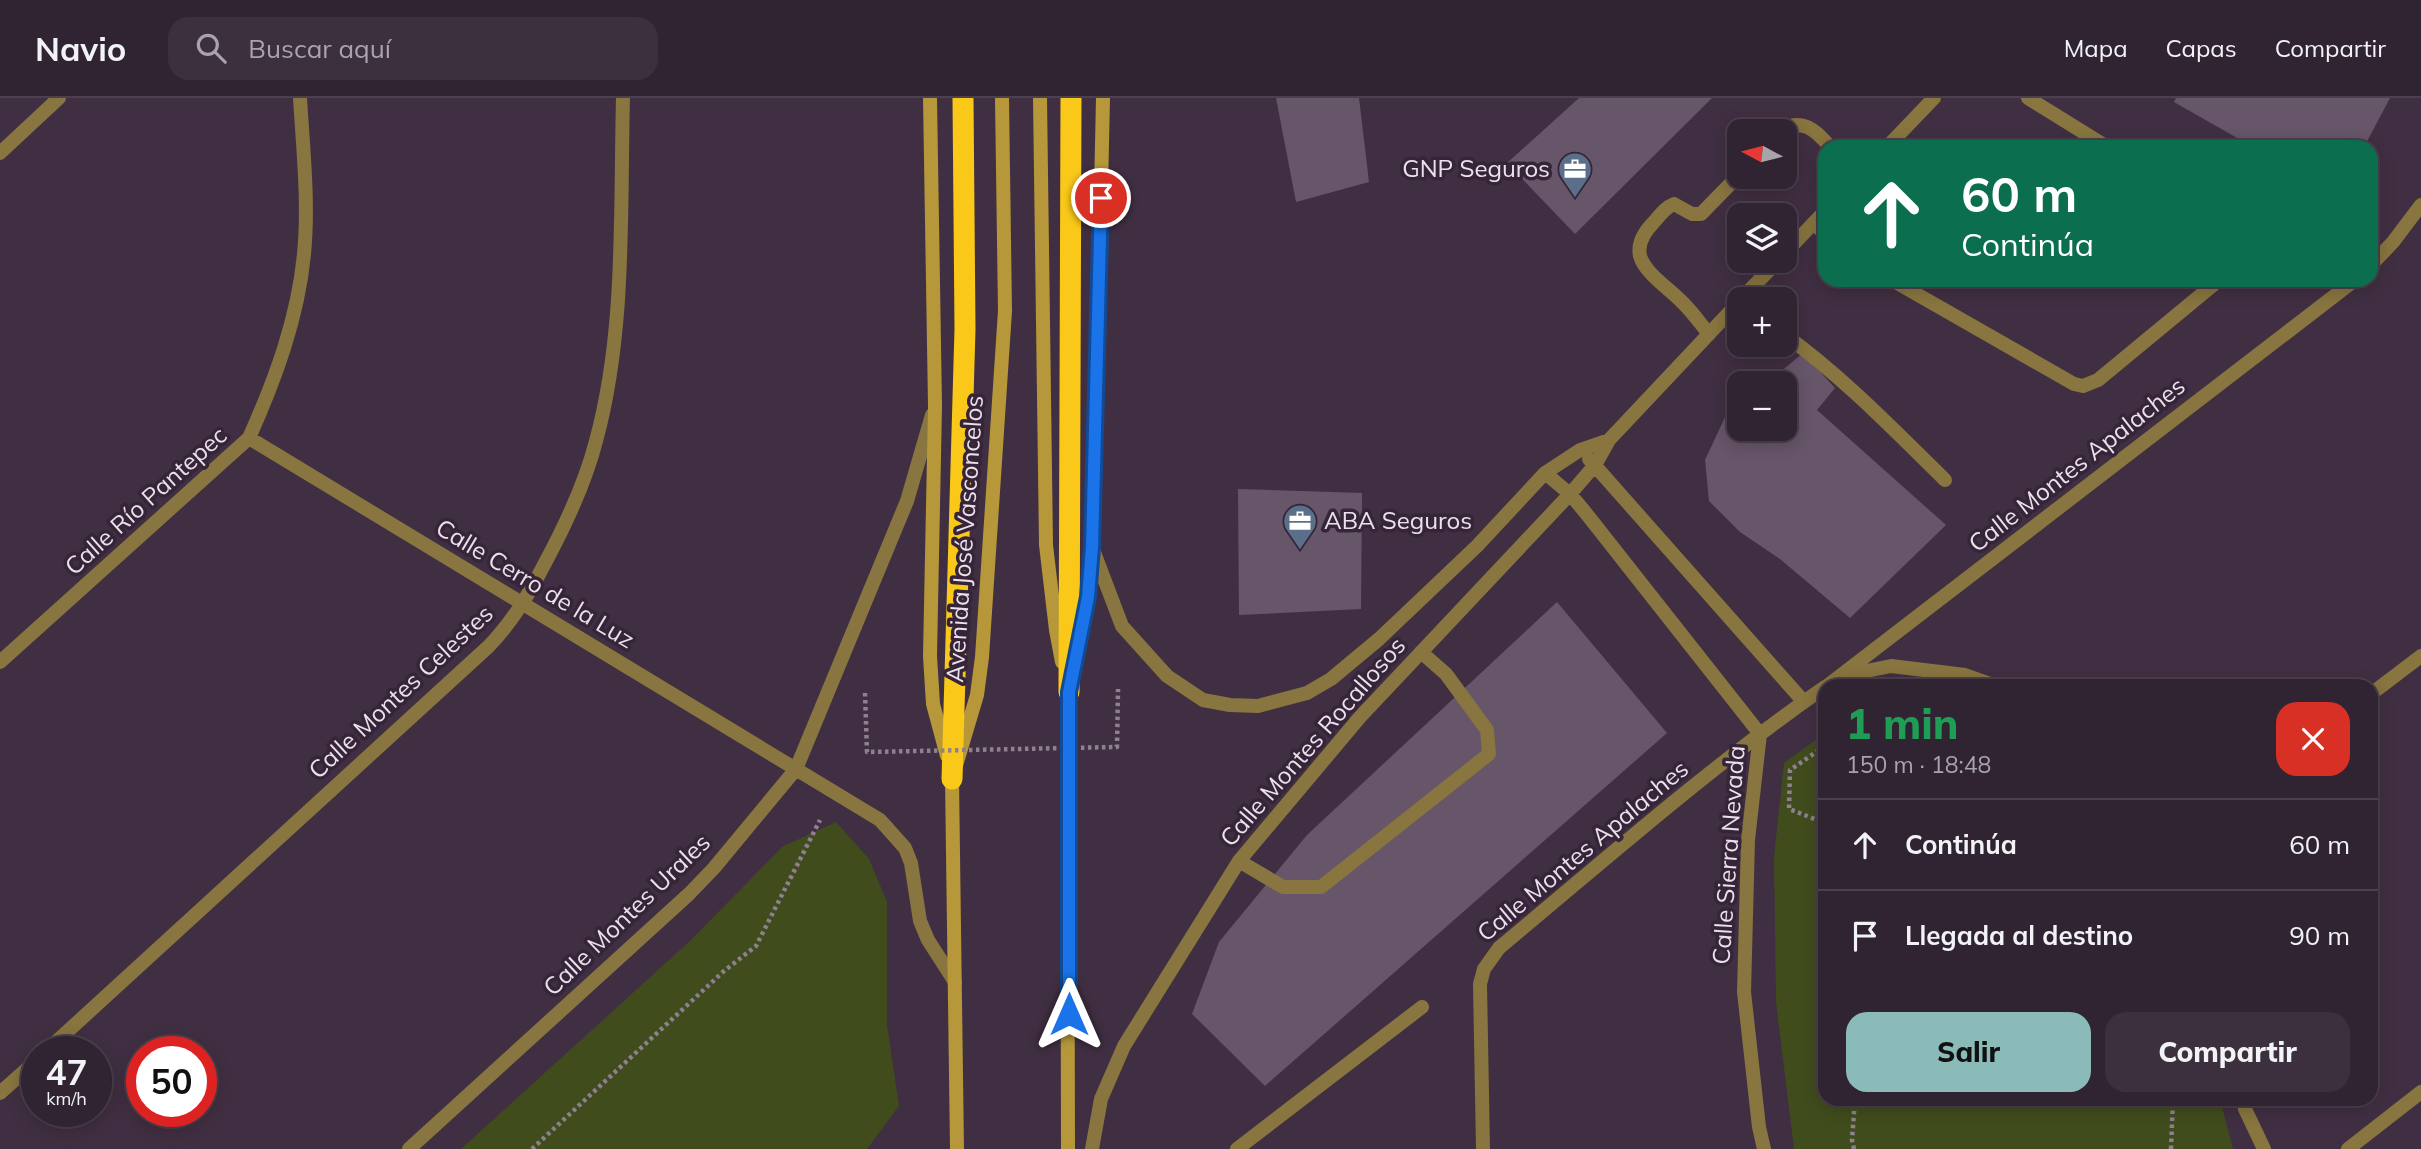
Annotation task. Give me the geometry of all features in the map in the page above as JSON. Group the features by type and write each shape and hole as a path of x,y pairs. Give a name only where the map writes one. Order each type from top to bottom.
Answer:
{"highway":[{"path":"952,779 965,329 963,98"},
{"path":"1069,692 1071,98"}],"main road":[{"path":"930,98 935,406 931,680 933,704 952,779"},
{"name":"Avenida José Vasconcelos","path":"957,1149 952,779 976,695 983,644 1005,311 1002,98"},
{"path":"1040,98 1046,545 1056,630 1069,692"},
{"path":"1068,1149 1069,692 1088,597 1092,547 1103,98"}],"street":[{"path":"0,153 59,98"},
{"name":"Calle Río Pantepec","path":"0,662 249,438 270,391 292,321 304,253 300,98"},
{"name":"Calle Montes Celestes","path":"62,1036 489,646 513,620 524,603 562,532 583,485 597,440 607,390 617,297 623,98"},
{"path":"1894,140 1934,98"},
{"path":"2028,98 2095,140"},
{"path":"1797,124 1809,127 1823,140"},
{"path":"1709,334 1683,302 1645,266 1639,247 1648,228 1671,205 1678,205 1692,214 1701,214 1727,187"},
{"path":"2378,258 2421,205"},
{"path":"1797,245 1818,230"},
{"name":"Calle Montes Rocallosos","path":"1753,287 1767,273"},
{"path":"1904,287 2083,386 2098,380 2211,287"},
{"name":"Calle Montes Apalaches","path":"1837,679 2346,287"},
{"name":"Calle Montes Rocallosos","path":"1092,1149 1101,1099 1124,1046 1239,861 1335,746 1570,494 1595,465 1609,440 1727,315"},
{"path":"1797,344 1840,380 1945,480"},
{"name":"Calle Montes Urales","path":"410,1149 689,894 796,769 907,501 935,406"},
{"name":"Calle Cerro de la Luz","path":"249,438 880,820 905,848 911,863 920,920 928,940 955,982"},
{"name":"Calle Montes Rocallosos","path":"1092,547 1122,626 1167,676 1203,699 1230,705 1258,706 1307,693 1331,679 1379,639 1477,546 1545,473 1580,450 1609,440"},
{"path":"1580,450 1804,702"},
{"name":"Calle Sierra Nevada","path":"1545,473 1570,494 1760,734 1748,840 1744,992 1759,1127 1764,1149"},
{"path":"1239,861 1283,887 1321,887 1489,754 1487,730 1446,674 1421,652"},
{"path":"2378,689 2421,656"},
{"path":"1842,675 1891,666 1965,675 1976,679"},
{"name":"Calle Montes Apalaches","path":"1483,1149 1480,984 1488,961 1499,948 1760,734 1818,692"},
{"path":"1237,1149 1422,1006"},
{"path":"0,1093 21,1074"},
{"path":"2348,1149 2421,1092"},
{"path":"2246,1106 2252,1126 2264,1149"}],"path":[{"path":"865,693 867,752 1117,747 1118,689"},
{"path":"1818,751 1790,771 1789,809 1818,820"},
{"path":"532,1149 724,971 757,946 820,820"},
{"path":"1854,1106 1852,1140 1854,1149"},
{"path":"2171,1149 2173,1106"}],"green space":[{"path":"1818,738 1818,1106 2222,1106 2233,1149 1794,1149 1776,1002 1774,857 1784,763"},
{"path":"836,822 869,859 887,902 887,1025 899,1106 867,1149 461,1149 691,940 782,847"}],"building":[{"path":"1276,98 1359,98 1369,182 1296,202"},
{"name":"GNP Seguros","path":"1579,98 1712,98 1575,234 1507,163"},
{"path":"2176,98 2390,98 2368,140 2241,140 2174,102"},
{"path":"1803,353 1835,388 1817,410 1946,525 1850,618 1780,559 1740,532 1709,501 1705,460 1727,414 1727,441 1797,441 1797,371 1781,371"},
{"name":"ABA Seguros","path":"1238,489 1362,493 1361,609 1239,615"},
{"path":"1557,602 1667,733 1265,1086 1192,1014 1219,942 1307,835"}],"place":[{"name":"GNP Seguros","path":"1575,199"},
{"name":"ABA Seguros","path":"1300,551"}],"route":[{"path":"1069,1014 1069,692 1088,597 1092,547 1101,198"}]}
